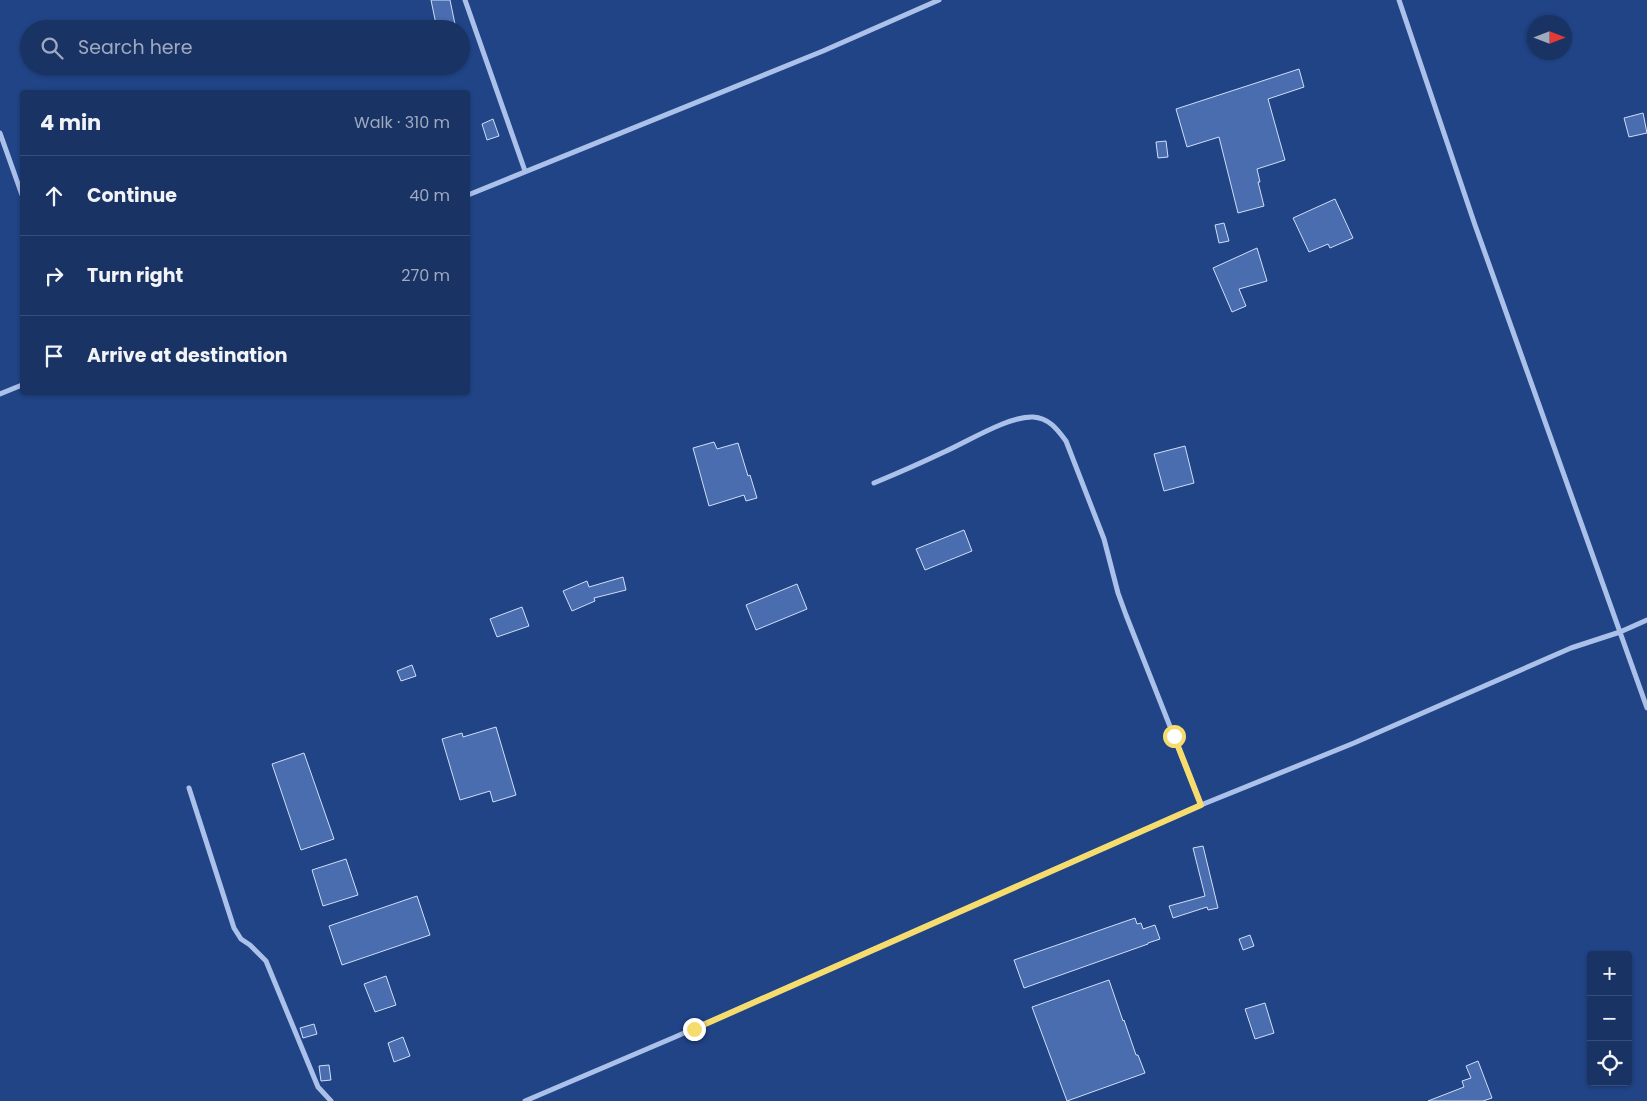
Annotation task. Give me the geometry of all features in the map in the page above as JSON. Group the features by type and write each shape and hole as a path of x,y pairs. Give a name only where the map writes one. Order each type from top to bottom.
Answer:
{"street":[{"path":"465,0 525,171"},
{"path":"470,194 823,51 939,0"},
{"path":"1399,0 1475,225 1647,708"},
{"path":"0,133 20,188"},
{"path":"0,394 20,386"},
{"path":"874,483 1019,419 1032,417 1045,420 1056,428 1066,441 1102,532 1126,615 1201,805"},
{"path":"525,1101 675,1037 1201,805 1354,743 1571,648 1620,632 1647,620"},
{"path":"189,788 234,928 241,939 266,961 318,1087 331,1101"}],"building":[{"path":"431,0 450,0 454,20 435,20"},
{"path":"1299,69 1304,87 1268,99 1285,160 1257,169 1264,206 1238,213 1219,137 1187,147 1176,109"},
{"path":"1643,113 1647,133 1629,137 1624,118"},
{"path":"493,119 499,136 487,140 482,124"},
{"path":"1166,141 1168,157 1158,158 1156,142"},
{"path":"1335,199 1353,238 1330,248 1328,244 1309,252 1293,218"},
{"path":"1224,223 1229,241 1219,243 1215,225"},
{"path":"1257,248 1267,281 1239,289 1246,306 1232,312 1213,268"},
{"path":"714,442 717,449 738,443 757,498 746,501 744,495 709,506 693,448"},
{"path":"1185,446 1194,483 1164,491 1154,454"},
{"path":"964,530 972,551 925,570 916,549"},
{"path":"623,577 626,590 594,598 595,601 572,611 563,591 587,581 589,587"},
{"path":"797,584 807,609 756,630 746,605"},
{"path":"522,607 529,626 497,637 490,619"},
{"path":"412,665 416,676 401,681 397,671"},
{"path":"496,727 516,795 493,802 490,791 460,800 442,739 462,733 463,737"},
{"path":"304,753 334,839 301,850 272,764"},
{"path":"1203,846 1218,908 1208,910 1207,907 1173,918 1169,906 1205,896 1193,848"},
{"path":"346,859 358,895 323,906 312,870"},
{"path":"417,896 430,935 342,965 329,926"},
{"path":"1135,918 1137,924 1141,923 1143,929 1155,925 1160,939 1024,988 1014,960"},
{"path":"1250,935 1254,946 1243,950 1239,939"},
{"path":"386,976 396,1005 375,1012 364,984"},
{"path":"1109,980 1136,1055 1138,1055 1145,1073 1067,1101 1032,1007"},
{"path":"1265,1003 1274,1033 1255,1039 1245,1009"},
{"path":"314,1024 317,1034 303,1038 300,1028"},
{"path":"403,1037 410,1056 394,1062 388,1043"},
{"path":"1478,1061 1492,1098 1483,1101 1428,1101 1464,1087 1462,1081 1471,1078 1466,1066"},
{"path":"329,1065 331,1080 321,1081 319,1066"}],"route":[{"path":"694,1029 1201,805 1174,736"}]}
